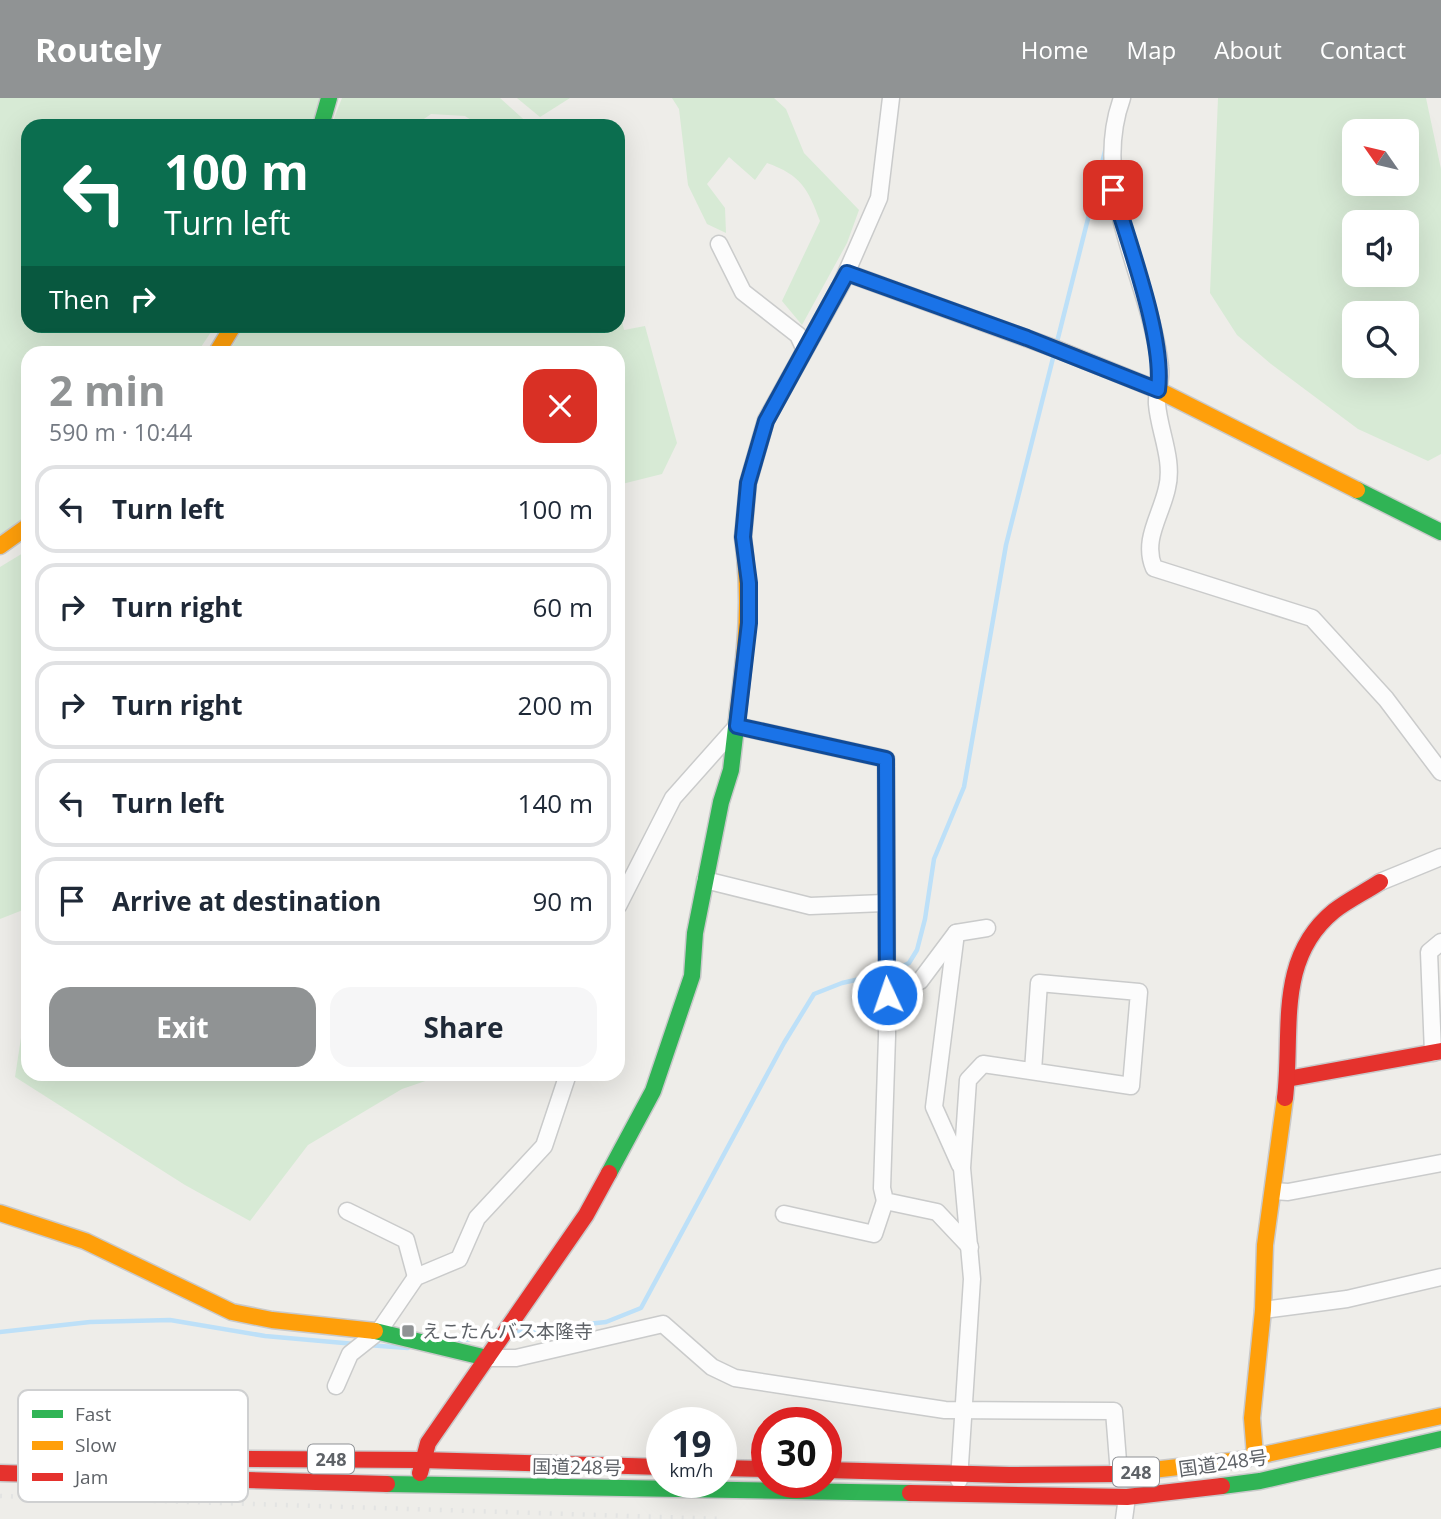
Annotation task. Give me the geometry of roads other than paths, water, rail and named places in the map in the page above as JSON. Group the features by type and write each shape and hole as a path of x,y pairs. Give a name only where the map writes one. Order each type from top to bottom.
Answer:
{"main road":[{"path":"323,119 329,98"},
{"path":"847,273 1052,347 1158,390 1441,532"},
{"path":"0,546 21,531"},
{"path":"418,1485 421,1460 428,1443 586,1215 653,1091 692,976 695,933 705,880 731,770 749,623 749,583 743,537"},
{"path":"1255,1455 1252,1418 1263,1310 1265,1245 1287,1079 1289,1000 1300,952 1333,912 1380,882"},
{"path":"1287,1079 1437,1052"},
{"path":"0,1213 85,1241 232,1312 272,1320 379,1331 487,1359"},
{"name":"国道248号","path":"842,1470 1119,1474 1329,1442 1441,1416"},
{"name":"国道248号","path":"248,1481 956,1496 1127,1497 1260,1481 1441,1439"},
{"name":"国道248号","path":"248,1459 421,1460 646,1467"},
{"name":"国道248号","path":"0,1474 18,1474"}],"street":[{"path":"877,98 890,116"},
{"path":"743,537 748,483 766,421 847,273 879,198 891,98"},
{"path":"1122,98 1115,140 1113,190 1142,290 1161,369 1157,405 1165,437 1168,485 1151,533 1149,556 1154,568 1312,618 1386,699 1441,772"},
{"path":"719,244 743,292 798,335 804,348"},
{"path":"625,892 673,798 737,726 886,759 884,903 887,995 883,1116 885,1200 874,1234 784,1214"},
{"path":"1380,882 1441,857"},
{"path":"705,880 810,905 884,903"},
{"path":"887,995 920,981 956,933 987,928"},
{"path":"956,933 934,1107 962,1168"},
{"path":"1437,1052 1429,952 1441,942"},
{"path":"956,1496 965,1411 972,1279 962,1168 968,1080 983,1064 1131,1086 1139,992 1039,983 1033,1071"},
{"path":"337,1386 351,1354 379,1331 416,1277 459,1259 477,1218 544,1146 566,1081"},
{"path":"1273,1191 1288,1192 1441,1163"},
{"path":"885,1200 936,1212 970,1247"},
{"path":"347,1211 406,1240 416,1277"},
{"path":"1263,1310 1347,1298 1441,1277"},
{"path":"487,1359 516,1358 663,1324 712,1367 734,1378 845,1397 965,1411 1114,1411 1119,1474"},
{"path":"1124,1519 1127,1497"}],"waterway":[{"path":"1057,342 1107,143"},
{"path":"891,972 909,963 917,950 925,919 934,859 964,787 1006,545 1054,354"},
{"path":"513,1332 606,1322 641,1308 784,1043 814,994 842,983 882,974"},
{"path":"0,1332 90,1322 170,1320 265,1336 355,1344"},
{"path":"458,1341 491,1336"},
{"path":"367,1345 408,1348"}],"railway":[{"path":"0,1496 18,1497"},
{"path":"189,1502 725,1519"}],"place":[{"name":"えこたんバス本隆寺","path":"408,1331"}]}
